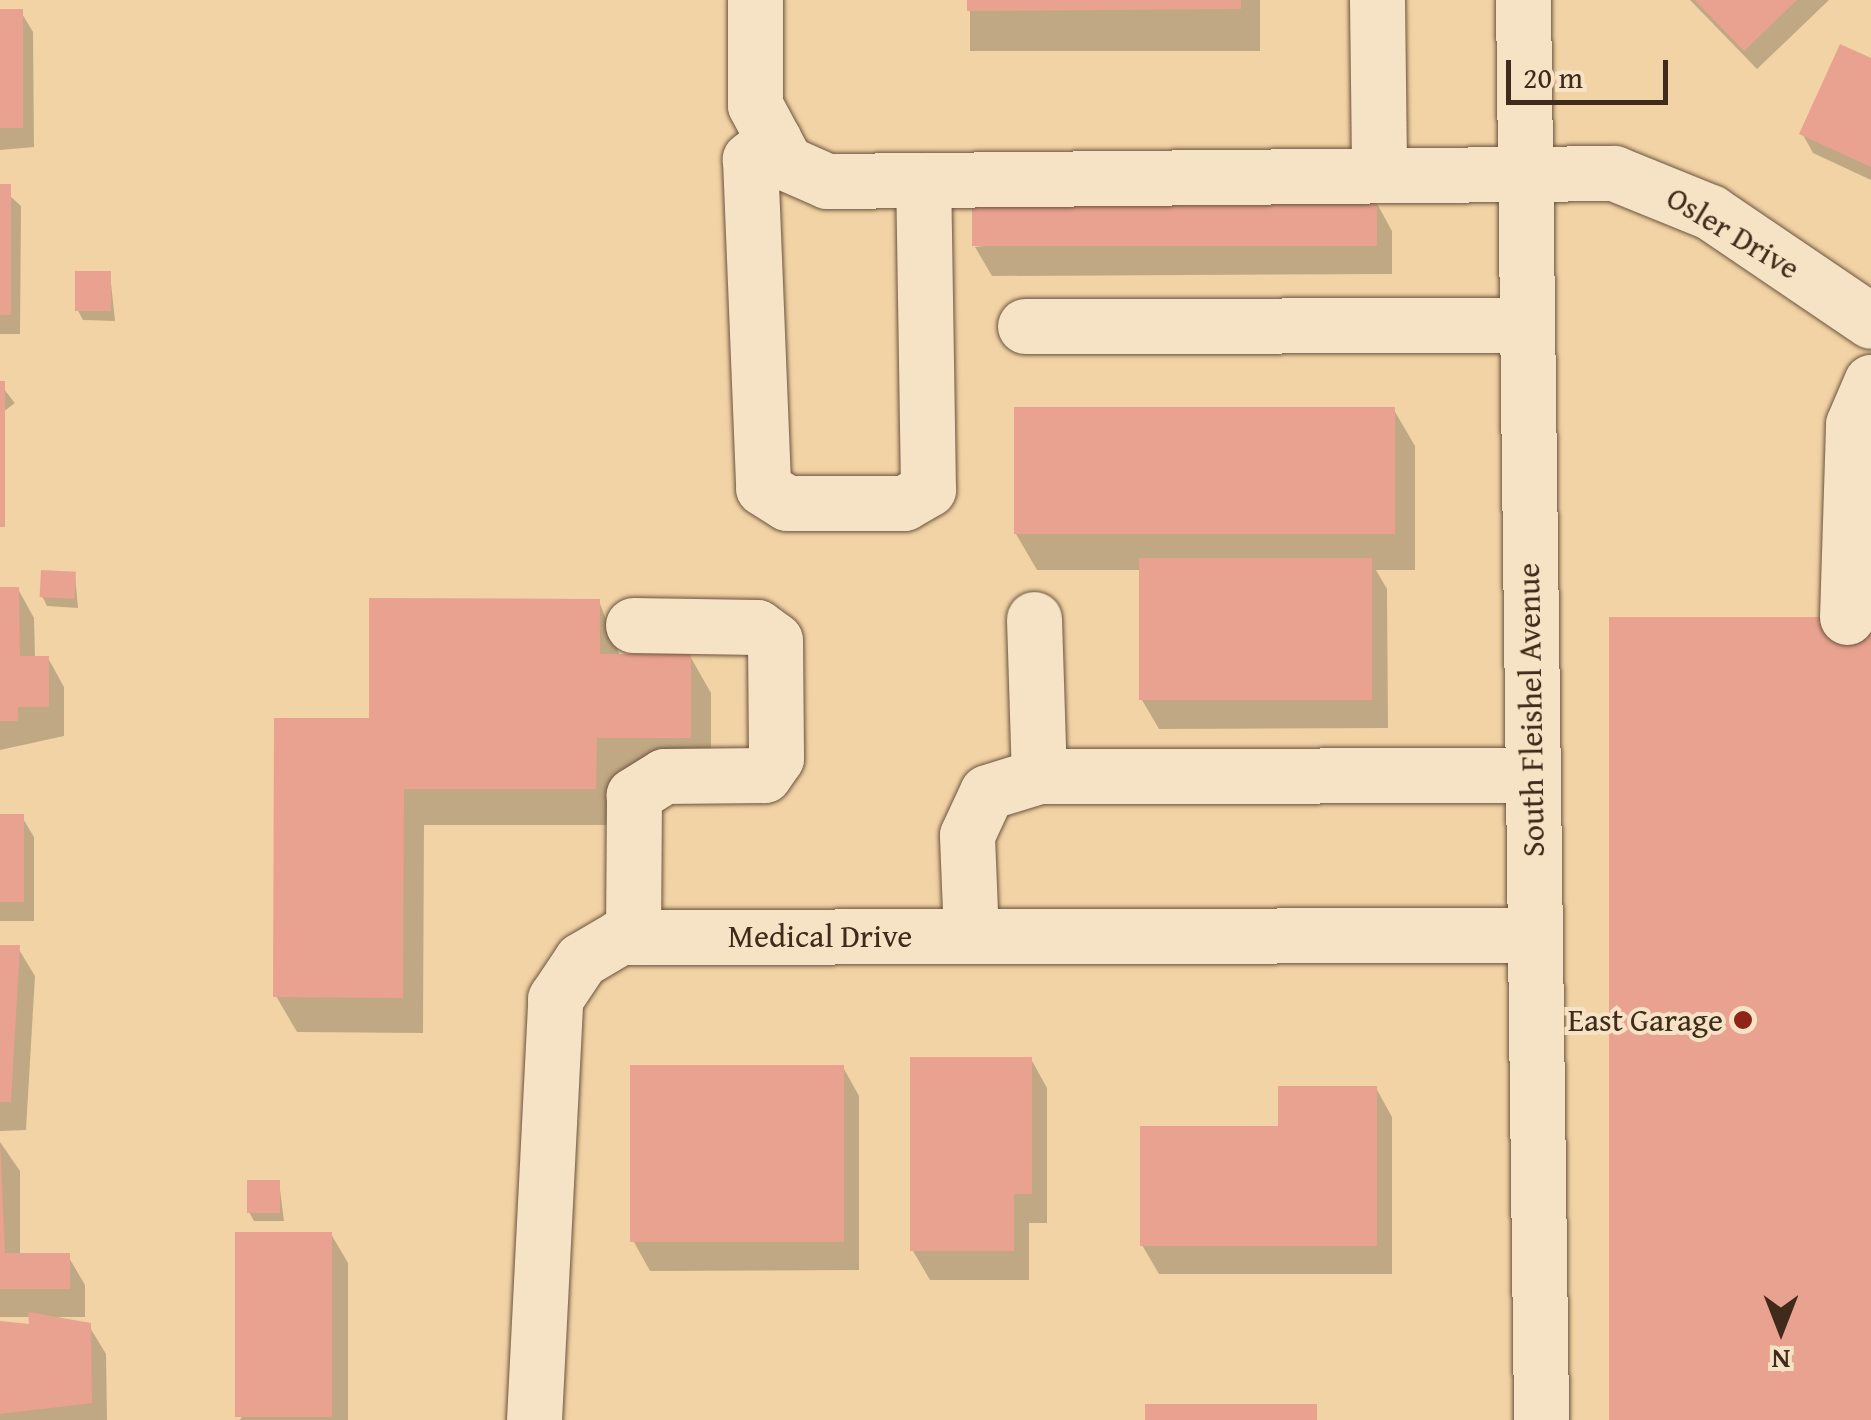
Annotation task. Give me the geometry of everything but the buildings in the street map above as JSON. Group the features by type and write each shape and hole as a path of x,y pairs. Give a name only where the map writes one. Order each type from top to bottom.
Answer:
{"street":[{"path":"756,0 755,104 774,140 750,159 763,488 787,502 904,504 928,489 923,180"},
{"path":"1377,0 1378,174"},
{"name":"South Fleishel Avenue","path":"1523,0 1541,1420"},
{"name":"Osler Drive","path":"774,140 786,162 827,181 1614,174 1678,195 1871,321"},
{"path":"1025,326 1526,325"},
{"path":"1847,617 1853,424 1871,382"},
{"path":"1034,618 1039,776"},
{"path":"632,625 756,627 775,640 776,738 764,776 664,776 634,794 633,937"},
{"path":"970,936 968,835 987,792 1039,776 1532,776"},
{"name":"Medical Drive","path":"534,1420 555,998 581,960 633,937 1533,935"}],"place":[{"name":"East Garage","path":"1743,1020"}]}
